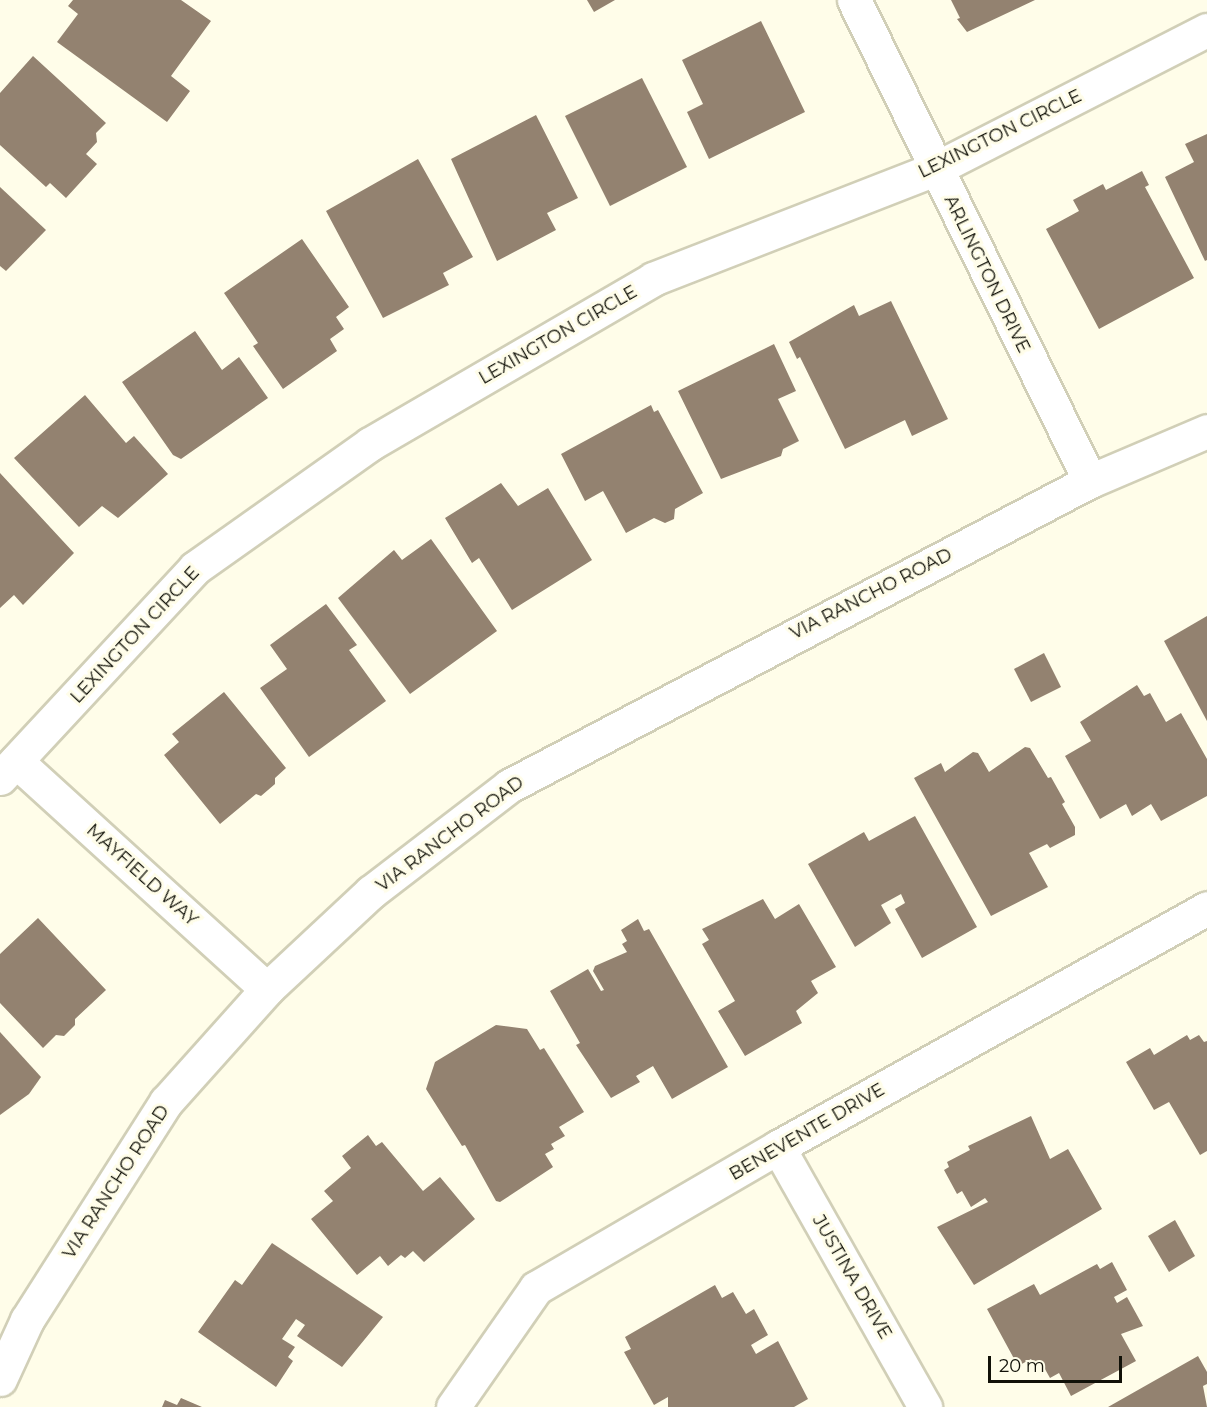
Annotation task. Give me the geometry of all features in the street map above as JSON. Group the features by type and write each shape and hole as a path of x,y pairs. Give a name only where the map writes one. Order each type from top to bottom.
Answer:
{"street":[{"name":"ARLINGTON DRIVE","path":"854,0 1090,481"},
{"name":"LEXINGTON CIRCLE","path":"8,770 195,568 370,444 653,279 935,169 1207,30"},
{"name":"VIA RANCHO ROAD","path":"0,1379 27,1320 166,1102 267,989 371,892 508,786 1090,481 1207,430"},
{"name":"MAYFIELD WAY","path":"8,770 267,989"},
{"name":"BENEVENTE DRIVE","path":"453,1407 536,1288 778,1147 1207,908"},
{"name":"JUSTINA DRIVE","path":"778,1147 925,1407"}],"building":[{"path":"73,0 181,0 211,21 171,76 190,91 167,122 57,42 78,14 68,6"},
{"path":"587,0 615,0 594,12"},
{"path":"951,0 1035,0 967,32 957,19 960,18"},
{"path":"761,21 805,112 709,159 687,112 703,104 682,60"},
{"path":"33,56 106,123 96,133 97,142 86,154 97,164 66,198 50,183 46,187 0,145 0,93"},
{"path":"642,78 687,167 610,206 565,116"},
{"path":"536,115 578,198 547,213 556,230 497,261 451,159"},
{"path":"1207,134 1207,260 1205,261 1165,177 1194,162 1185,144"},
{"path":"418,159 473,257 443,273 449,285 383,318 326,211"},
{"path":"1142,171 1149,185 1145,187 1194,278 1099,329 1046,229 1079,211 1073,200 1103,184 1106,190"},
{"path":"0,187 46,230 6,271 0,266"},
{"path":"302,239 349,307 336,317 344,329 330,339 337,351 283,389 253,346 258,343 224,293"},
{"path":"891,301 948,419 912,436 905,420 845,449 800,357 797,359 789,342 854,305 859,316"},
{"path":"195,331 222,370 239,357 268,398 181,459 173,455 122,382"},
{"path":"774,344 796,391 778,399 799,441 783,449 781,456 721,479 678,391"},
{"path":"85,395 126,443 134,436 168,474 118,518 102,506 79,527 14,458"},
{"path":"651,405 654,412 658,410 703,493 675,509 674,519 665,523 654,518 626,533 603,491 585,501 561,454"},
{"path":"0,473 74,553 23,605 14,595 0,608"},
{"path":"501,483 518,506 548,488 592,560 512,610 479,558 472,563 445,518"},
{"path":"431,539 497,631 410,694 338,598 394,550 402,560"},
{"path":"326,604 357,645 349,650 386,701 309,757 260,688 287,669 270,645"},
{"path":"1207,616 1207,721 1164,641"},
{"path":"1044,653 1061,687 1031,702 1014,669"},
{"path":"1137,685 1144,696 1150,693 1166,722 1181,713 1207,759 1207,796 1161,821 1151,804 1132,816 1126,804 1100,819 1065,756 1091,741 1080,722"},
{"path":"224,692 286,768 275,778 275,784 261,796 256,794 220,824 164,755 179,742 172,734"},
{"path":"1025,747 1030,748 1048,778 1051,777 1065,802 1062,804 1075,827 1075,835 1050,848 1047,844 1029,853 1048,887 991,916 914,778 941,763 945,772 973,752 978,753 989,772"},
{"path":"915,816 977,927 922,958 895,909 905,903 901,894 881,905 891,923 855,947 808,864 864,832 869,841"},
{"path":"763,899 775,919 799,904 836,967 811,981 818,993 796,1011 802,1023 745,1056 718,1011 735,1001 702,944 709,940 702,929"},
{"path":"38,918 106,990 75,1019 75,1025 64,1036 56,1035 43,1048 0,1003 0,954"},
{"path":"638,919 644,931 649,929 728,1067 672,1099 653,1066 636,1076 640,1082 611,1098 576,1045 580,1043 550,991 588,969 601,991 604,990 593,971 595,966 627,952 622,944 627,941 621,930"},
{"path":"496,1025 527,1029 540,1050 544,1048 584,1112 559,1127 565,1136 551,1144 554,1149 545,1154 553,1167 500,1202 496,1201 465,1145 462,1146 426,1089 435,1062"},
{"path":"0,1032 41,1077 29,1094 0,1115"},
{"path":"1187,1035 1190,1040 1199,1035 1204,1042 1207,1041 1207,1151 1200,1155 1169,1102 1154,1110 1126,1062 1150,1048 1154,1055"},
{"path":"1031,1116 1050,1159 1068,1149 1102,1209 974,1285 937,1227 988,1202 985,1198 971,1207 962,1191 957,1194 944,1170 949,1167 947,1162 970,1150 968,1146"},
{"path":"368,1135 376,1146 382,1142 423,1191 440,1177 475,1219 424,1262 413,1251 405,1258 401,1255 388,1266 380,1256 357,1275 311,1219 333,1201 324,1191 351,1168 342,1156"},
{"path":"1175,1220 1195,1256 1169,1272 1148,1236"},
{"path":"272,1243 383,1317 342,1367 297,1336 305,1325 296,1319 282,1339 295,1347 288,1357 293,1361 276,1387 198,1332 235,1280 242,1285"},
{"path":"1112,1262 1127,1290 1114,1297 1117,1303 1127,1297 1143,1326 1121,1334 1136,1361 1071,1396 1059,1373 1050,1378 1041,1362 1035,1365 1031,1359 1018,1366 987,1309 1034,1284 1040,1295 1097,1264 1100,1269"},
{"path":"715,1285 722,1298 733,1292 746,1314 754,1309 768,1335 751,1345 756,1354 778,1341 808,1399 794,1407 668,1407 668,1397 654,1405 624,1352 631,1349 625,1337"},
{"path":"1198,1356 1207,1372 1207,1384 1203,1386 1207,1407 1108,1407"},
{"path":"181,1398 202,1407 162,1407 165,1400 177,1405"}]}
